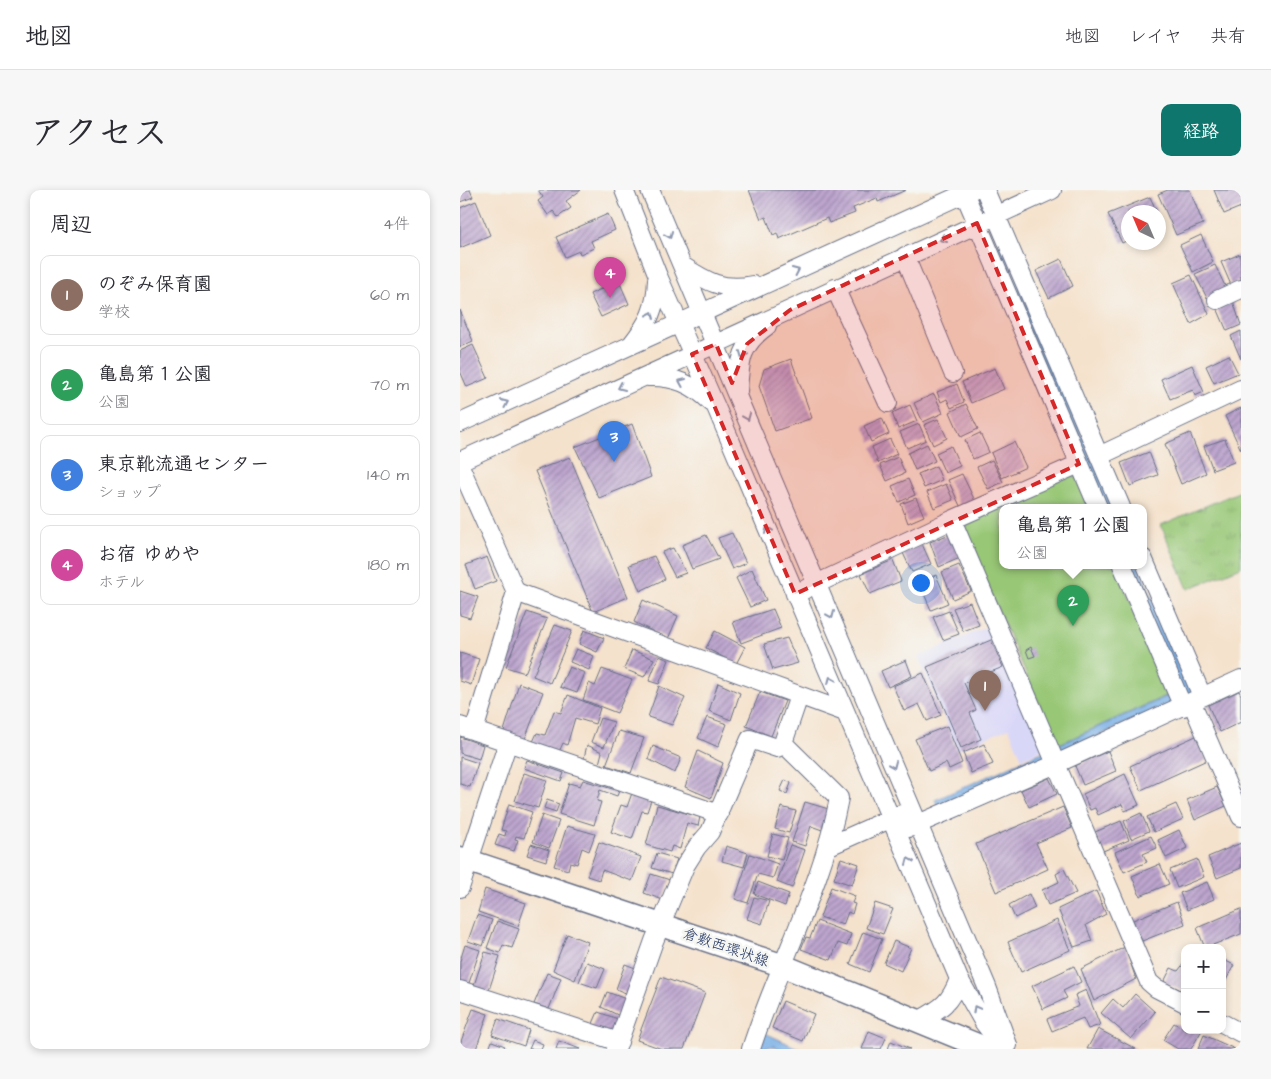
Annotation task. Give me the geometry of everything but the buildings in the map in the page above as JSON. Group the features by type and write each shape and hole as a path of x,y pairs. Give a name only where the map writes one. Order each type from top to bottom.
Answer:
{"main road":[{"name":"倉敷西環状線","path":"465,860 661,924 781,966 920,1020 987,1049"}],"street":[{"path":"624,190 658,276 716,407 959,980 984,1023 1004,1049"},
{"path":"650,190 987,987 1009,1049"},
{"path":"986,190 1088,458 1097,504"},
{"path":"460,461 904,256 1052,190"},
{"path":"460,423 629,348 966,191 977,223 1088,458 1119,504"},
{"path":"904,256 953,372"},
{"path":"682,265 703,280 726,288 744,287 777,280"},
{"path":"629,348 648,322 654,308 658,276"},
{"path":"835,288 888,403"},
{"path":"1217,300 1241,289"},
{"path":"738,397 740,363 747,344 790,310"},
{"path":"642,377 666,376 679,380 692,386 716,407"},
{"path":"795,594 952,520 1241,389"},
{"path":"460,466 516,592 467,728 719,814"},
{"path":"952,520 1149,982 1156,988 1181,1001"},
{"path":"1124,569 1187,699 1241,817"},
{"path":"1146,569 1187,699"},
{"path":"516,592 845,712"},
{"path":"829,846 894,826 1187,699 1241,679"},
{"path":"460,990 618,1045 661,924 685,866 697,847 710,832 750,739 777,748 784,743 799,696"},
{"path":"460,888 465,860 508,742"},
{"path":"751,1049 781,966 829,846 839,798 784,743"},
{"path":"920,1020 942,1008 953,996 959,980"},
{"path":"1226,1025 1241,1033"}],"highlighted area":[{"path":"977,223 1079,464 795,594 692,354 716,344 732,383 747,344 790,310"}],"shaded area":[{"path":"991,625 1044,749 1022,759 1009,728 958,750 918,657"}],"green space":[{"path":"1068,475 1078,478 1090,504 1004,504"},
{"path":"1241,491 1241,567 1188,589 1161,525"},
{"path":"999,506 999,569 1117,569 1170,694 1057,745 964,532 969,520"}],"water":[{"path":"1001,243 1112,504 1104,504 993,247"},
{"path":"1130,569 1140,569 1194,694 938,806 935,800 1170,695"},
{"path":"765,1033 800,1049 781,1049 774,1046 756,1049"}],"place":[{"name":"お宿 ゆめや","path":"610,298"},
{"name":"東京靴流通センター","path":"614,462"},
{"name":"亀島第１公園","path":"1073,626"},
{"name":"のぞみ保育園","path":"985,711"}]}
